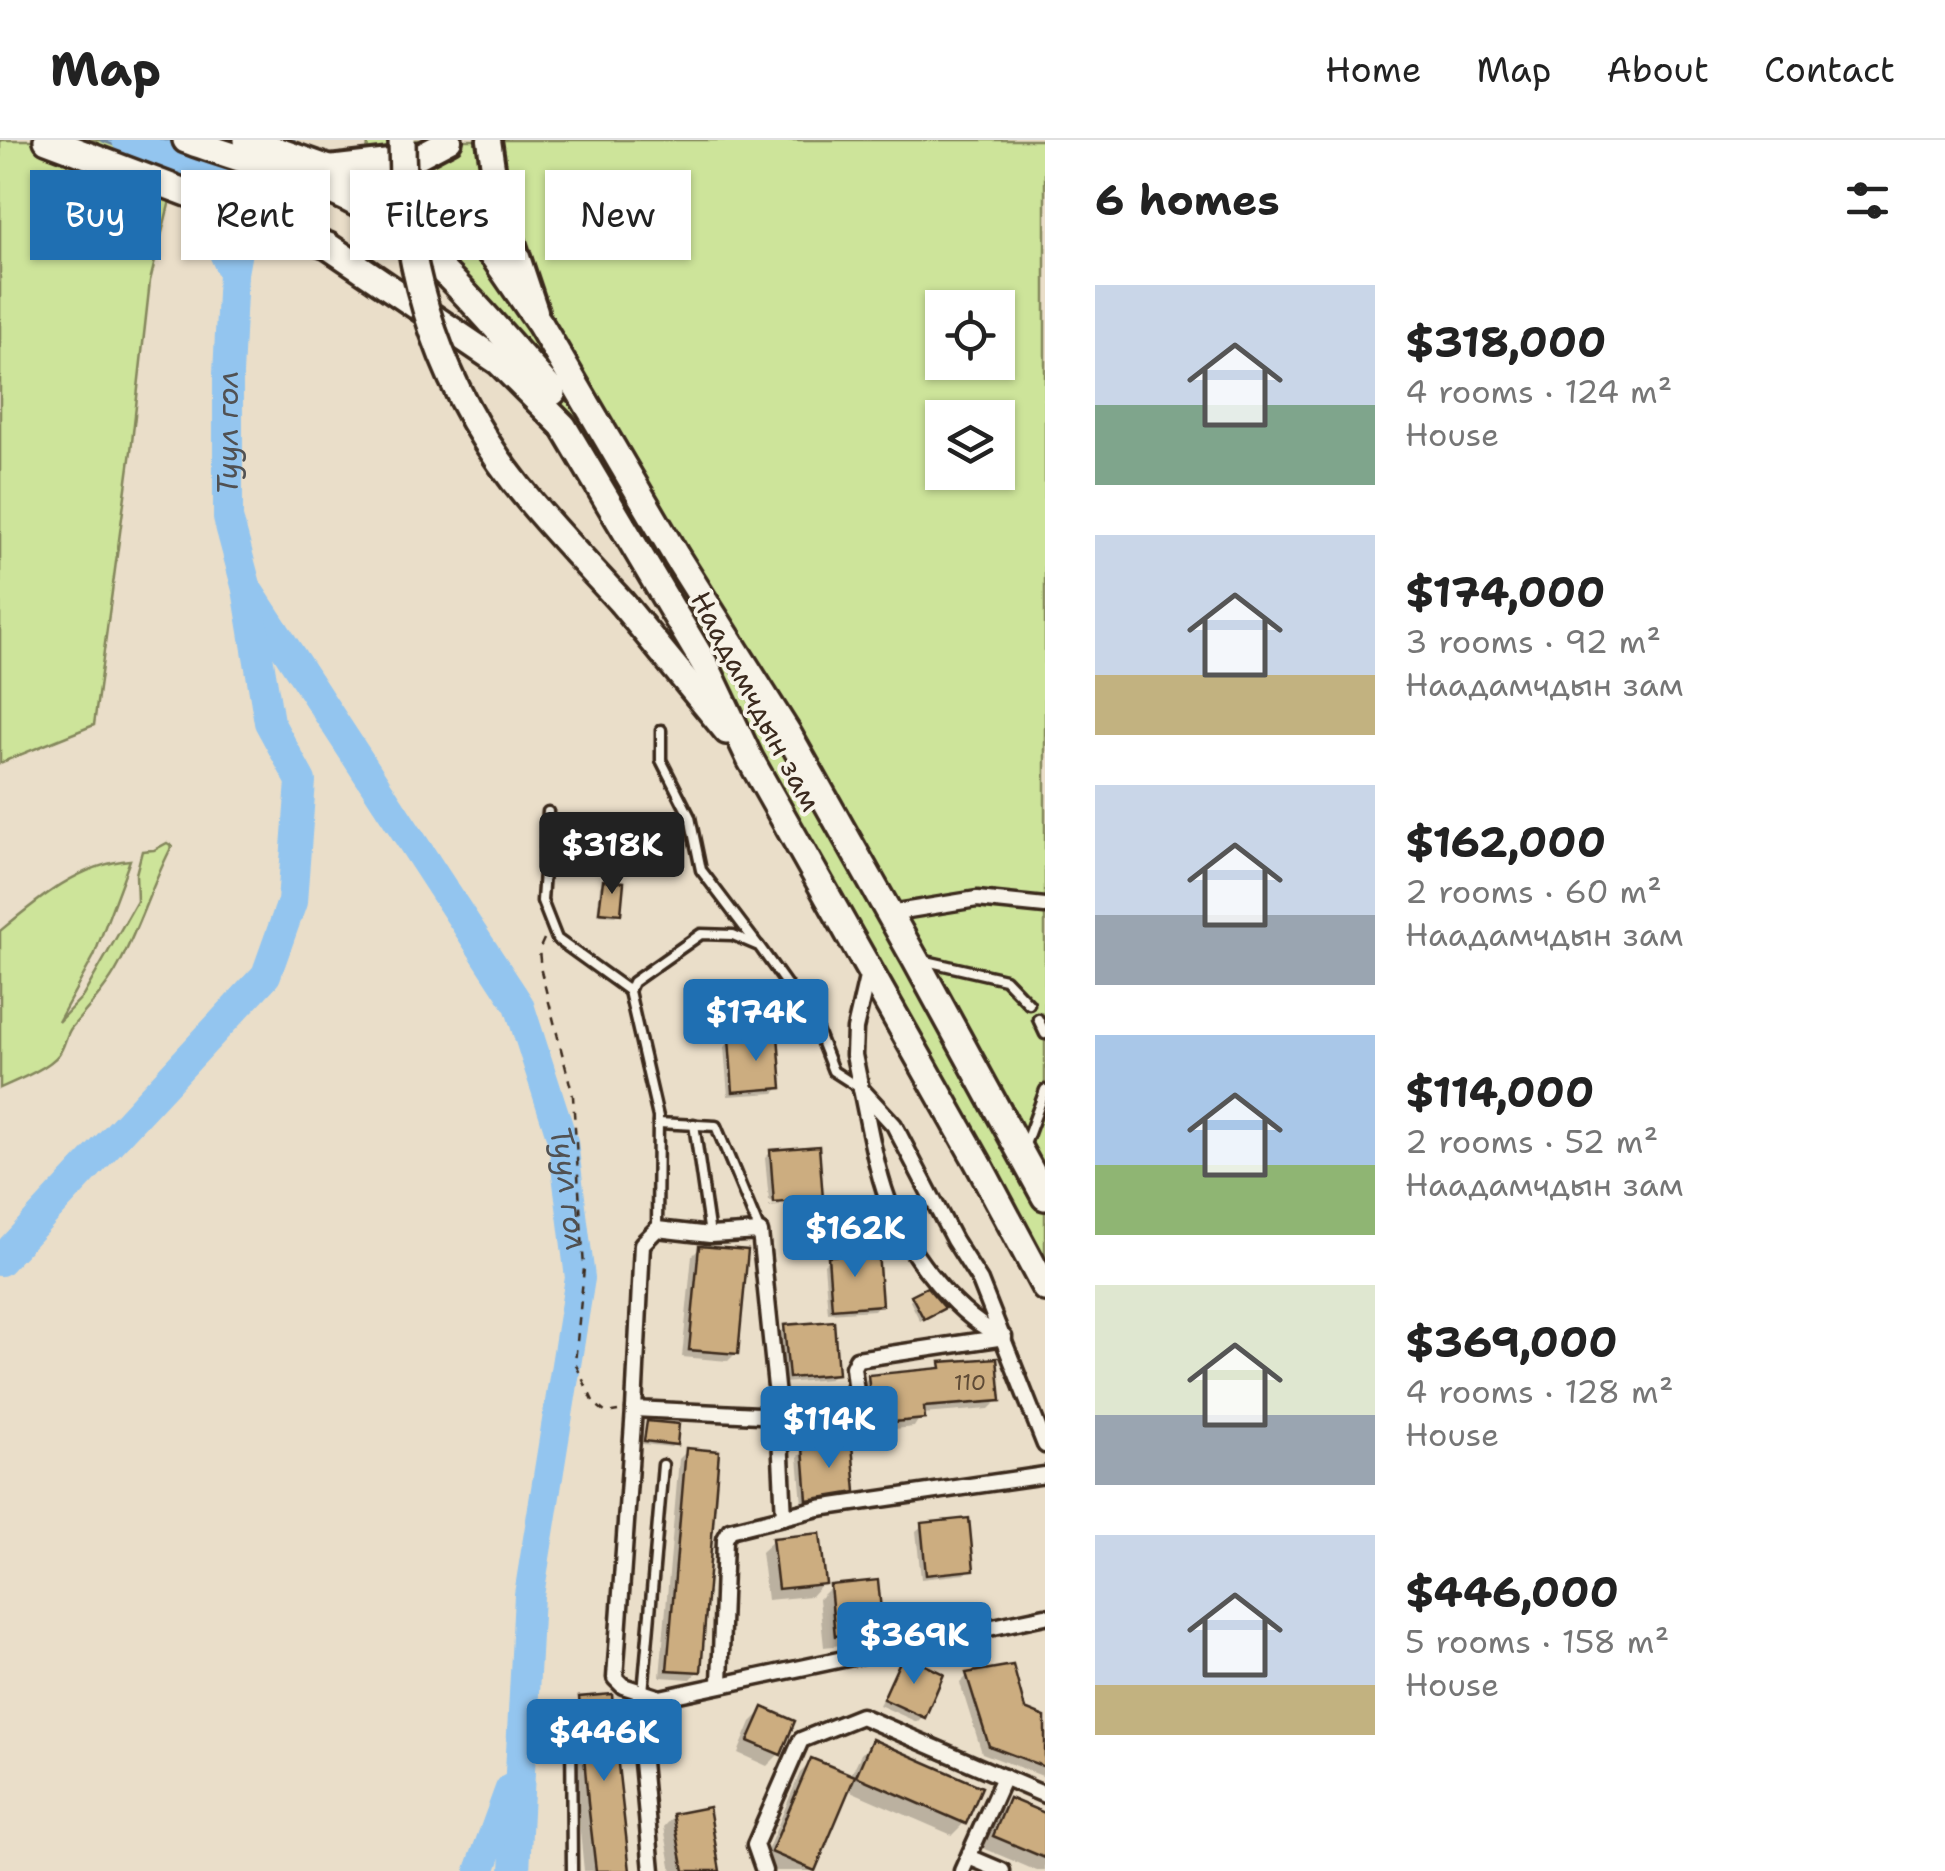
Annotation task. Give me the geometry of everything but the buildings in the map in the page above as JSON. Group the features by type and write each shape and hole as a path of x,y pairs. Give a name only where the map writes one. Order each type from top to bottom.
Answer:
{"highway":[{"name":"Наадамчдын зам","path":"47,140 328,246 499,362 563,426 708,670 750,759 978,1161 1045,1288"},
{"path":"186,140 293,170"},
{"path":"247,140 306,170"},
{"path":"402,140 413,264 446,369 466,410 528,499 622,603 750,759"},
{"name":"Наадамчдын зам","path":"330,180 423,202 467,230 494,257 540,324 676,556 786,732 916,959 1045,1197"},
{"path":"330,184 388,224 440,271 553,392 572,419 652,571"}],"main road":[{"path":"330,176 416,158 450,140"},
{"path":"489,140 501,207 540,324"}],"street":[{"path":"890,914 976,899 1045,906"},
{"path":"868,972 855,1028 854,1055 876,1161 892,1213 934,1279 972,1320 1004,1337"},
{"path":"862,1089 894,1125 980,1281 1045,1445"},
{"path":"784,1517 779,1416 760,1232 710,1235 657,1230 642,1244 634,1409 614,1663 616,1678 623,1686 660,1698 1045,1616"},
{"path":"862,1435 854,1367 857,1359 1004,1337"},
{"path":"634,1409 779,1416"},
{"path":"720,1683 726,1539 730,1530 837,1506 1045,1475"},
{"path":"652,1871 638,1729 646,1712 660,1698"},
{"path":"764,1871 756,1845 801,1740 861,1716 1045,1795"},
{"path":"1002,1871 966,1864 1004,1777"}],"lane":[{"path":"660,730 662,760 690,816 702,870 814,1022 833,1071 862,1089"},
{"path":"548,812 542,901 557,938 629,991"},
{"path":"657,1230 658,1123 629,991 632,982 701,934 733,935 759,946"},
{"path":"916,959 1005,978 1029,1004"},
{"path":"1038,1019 1045,1034"},
{"path":"1022,1151 1045,1090"},
{"path":"658,1123 716,1126 760,1232"},
{"path":"694,1124 710,1235"},
{"path":"643,1693 663,1465"},
{"path":"571,1724 572,1871"}],"path":[{"path":"551,924 539,950 573,1096 584,1268 575,1363 594,1402 606,1413 634,1409"}],"green space":[{"path":"0,140 185,140 161,237 161,170 30,170 30,260 155,260 94,725 0,763"},
{"path":"368,140 1045,140 1045,1257 528,355 429,260 525,260 525,170 366,170"},
{"path":"167,843 172,846 109,982 70,1030 54,1059 0,1088 0,931 76,876 130,860 94,956 58,1022 83,996 137,901 136,874 142,851"}],"water":[{"path":"100,140 178,140 234,160 245,140 294,140 281,170 181,171"}],"waterway":[{"name":"Туул гол","path":"0,1261 266,975 292,902 301,781 269,722 247,589 228,518 233,273 187,170 127,140"},
{"name":"Туул гол","path":"233,273 254,158"},
{"name":"Туул гол","path":"247,589 519,1005 563,1142 580,1278 529,1595 515,1871"},
{"path":"480,1871 510,1789"}]}
